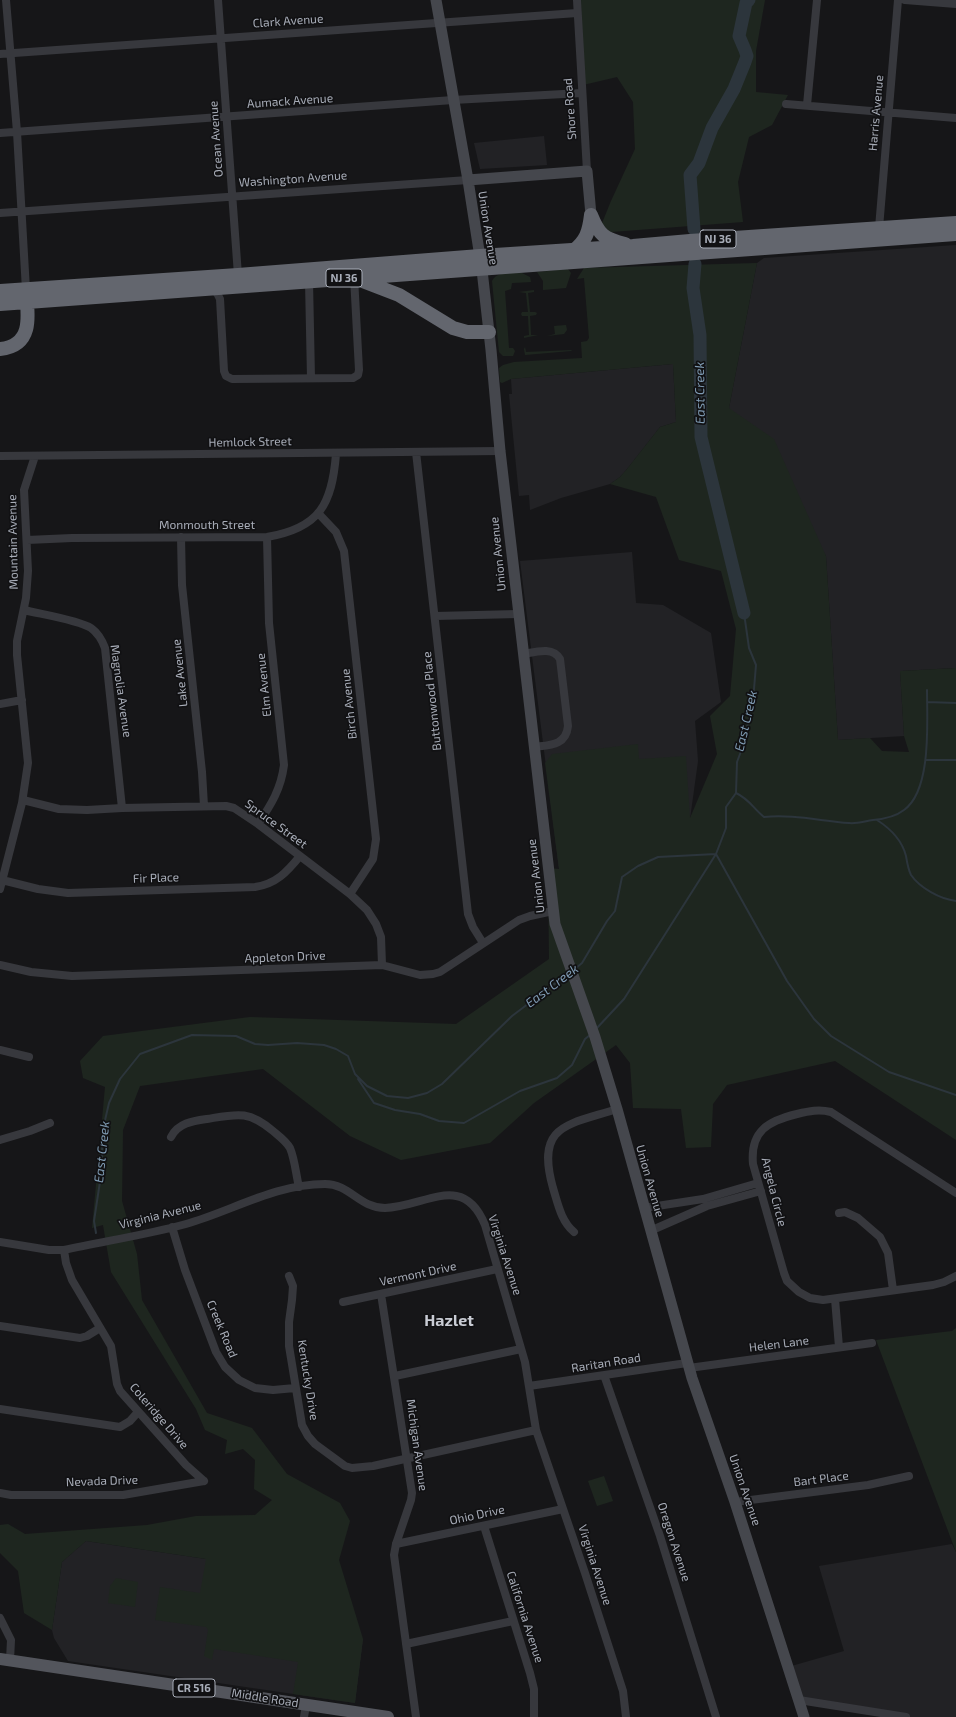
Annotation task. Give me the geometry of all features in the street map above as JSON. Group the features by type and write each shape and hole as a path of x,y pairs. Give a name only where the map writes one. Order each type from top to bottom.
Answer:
{"highway":[{"path":"591,216 598,231 608,240 633,246"},
{"path":"573,251 580,245 587,235 591,216"},
{"name":"NJ 36","path":"0,304 27,296 238,276 480,256 573,251 690,241 956,223"},
{"name":"NJ 36","path":"0,291 27,296 207,288 354,277 482,270 956,234"},
{"path":"354,277 399,295 453,328 467,332 489,332"},
{"path":"0,349 16,344 25,334 28,323 27,296"}],"main road":[{"name":"Middle Road","path":"5,1659 388,1717"}],"street":[{"path":"6,0 17,132 27,296"},
{"name":"Ocean Avenue","path":"218,0 238,276"},
{"name":"Union Avenue","path":"436,0 468,180 482,270 518,614 555,924 595,1037 617,1109 688,1365 735,1502 804,1717"},
{"name":"Shore Road","path":"577,0 591,216"},
{"path":"807,105 817,0"},
{"name":"Harris Avenue","path":"879,228 898,0"},
{"path":"905,0 956,4"},
{"name":"Clark Avenue","path":"0,54 577,13"},
{"name":"Aumack Avenue","path":"0,133 453,100 582,93"},
{"path":"786,104 956,118"},
{"name":"Washington Avenue","path":"0,213 587,171"},
{"path":"207,288 217,293 220,299 224,371 226,376 232,379 353,378 358,375 359,370 354,277"},
{"path":"309,281 310,378"},
{"name":"Hemlock Street","path":"0,456 336,454 500,451"},
{"name":"Buttonwood Place","path":"416,452 468,914 473,927 483,943"},
{"name":"Monmouth Street","path":"27,540 72,538 267,537 285,534 296,530 318,513 325,503 332,488 336,454"},
{"name":"Mountain Avenue","path":"0,889 23,800 28,774 28,759 17,655 17,641 24,610 28,571 24,490 35,456"},
{"name":"Birch Avenue","path":"318,513 336,532 344,552 376,839 373,859 350,894"},
{"name":"Elm Avenue","path":"258,824 276,796 281,783 284,765 269,623 267,537"},
{"name":"Lake Avenue","path":"181,538 182,585 202,772 204,806"},
{"name":"Magnolia Avenue","path":"24,610 86,625 98,634 102,641 106,656 122,808"},
{"path":"434,616 518,614"},
{"path":"523,654 550,651 558,655 560,659 568,726 568,732 562,741 552,745 534,747"},
{"path":"0,704 22,700"},
{"name":"Spruce Street","path":"23,800 59,809 87,810 204,806 226,806 234,808 258,824 350,894 367,910 376,924 381,937 382,966"},
{"name":"Fir Place","path":"2,880 38,890 68,893 255,887 268,884 280,878 300,856"},
{"name":"Appleton Drive","path":"0,965 31,972 72,976 382,966 420,974 433,974 440,972 519,920 553,911"},
{"path":"0,1050 29,1057"},
{"path":"574,1232 568,1227 559,1209 548,1170 547,1161 550,1145 557,1133 571,1123 617,1109"},
{"name":"Angela Circle","path":"956,1193 838,1115 822,1110 811,1111 772,1122 760,1132 756,1140 752,1156 758,1183 784,1273 787,1281 799,1292 810,1298 823,1300 835,1299 933,1285 956,1276"},
{"path":"170,1137 179,1126 192,1121 237,1114 254,1117 262,1121 279,1136 289,1148 294,1160 299,1187"},
{"path":"0,1140 50,1123"},
{"path":"644,1208 703,1199 758,1183"},
{"name":"Virginia Avenue","path":"0,1242 50,1250 64,1250 193,1222 261,1196 299,1187 324,1184 336,1185 343,1188 364,1204 376,1207 390,1207 452,1194 459,1196 475,1208 483,1220 525,1362 536,1430 585,1573 623,1691 626,1717"},
{"path":"650,1231 707,1206 761,1191"},
{"path":"839,1213 845,1212 858,1218 880,1237 888,1253 893,1290"},
{"name":"Creek Road","path":"172,1227 184,1270 216,1352 225,1367 239,1380 256,1388 273,1390 295,1388"},
{"name":"Coleridge Drive","path":"64,1250 66,1263 72,1280 114,1353 117,1384 120,1391 186,1465 204,1481"},
{"name":"Vermont Drive","path":"343,1302 497,1269"},
{"name":"Kentucky Drive","path":"289,1276 293,1286 289,1322 289,1346 300,1418 308,1436 315,1444 345,1466 352,1468 373,1466 536,1430"},
{"name":"Michigan Avenue","path":"381,1294 395,1376 412,1493 394,1555 416,1717"},
{"path":"835,1299 839,1347"},
{"path":"0,1326 80,1338 87,1336 100,1328"},
{"name":"Helen Lane","path":"688,1365 872,1343"},
{"path":"395,1376 521,1349"},
{"name":"Raritan Road","path":"529,1386 688,1365"},
{"name":"Oregon Avenue","path":"604,1375 660,1536 716,1717"},
{"path":"0,1410 120,1427 130,1421 138,1412"},
{"name":"Bart Place","path":"735,1502 868,1485 910,1476"},
{"name":"Nevada Drive","path":"0,1493 11,1495 118,1495 204,1481"},
{"name":"Ohio Drive","path":"396,1544 563,1509"},
{"name":"California Avenue","path":"484,1526 534,1690 534,1717"},
{"path":"0,1618 11,1640 5,1659"},
{"path":"406,1644 513,1621"},
{"path":"799,1700 906,1717"},
{"path":"304,1717 306,1704"}],"shaded area":[{"path":"581,0 765,0 756,51 756,92 788,95 772,125 749,137 738,182 743,222 598,233 635,149 633,102 617,77 583,85"},
{"path":"544,136 547,165 480,169 474,143"},
{"path":"956,245 956,668 900,671 904,736 838,740 826,556 729,408 757,263 764,258"},
{"path":"757,263 729,408 774,439 826,556 838,740 870,738 882,751 909,752 904,736 900,671 956,668 956,1140 835,1061 727,1085 713,1104 711,1147 686,1148 681,1109 633,1108 630,1063 616,1045 534,1103 490,1143 401,1160 350,1136 263,1069 140,1086 123,1130 122,1201 137,1254 142,1300 207,1413 252,1428 287,1474 340,1503 350,1521 339,1560 363,1639 355,1703 293,1694 298,1662 214,1649 212,1660 204,1656 208,1630 206,1627 155,1620 160,1587 200,1593 206,1559 86,1541 62,1562 52,1630 24,1613 18,1571 0,1553 0,1525 8,1524 25,1534 147,1525 196,1516 255,1515 272,1500 254,1489 255,1460 243,1449 225,1454 227,1440 205,1430 196,1409 111,1272 103,1225 92,1228 105,1087 83,1078 80,1061 103,1036 250,1017 456,1024 549,959 548,868 559,869 545,763 552,754 638,744 639,759 686,756 690,818 717,754 710,716 730,696 736,629 721,571 679,560 656,497 610,484 620,477 660,427 676,422 673,364 511,379 502,383 500,382 499,368 503,365 514,362 582,358 581,342 587,341 589,338 584,278 577,279 584,268"},
{"path":"568,269 571,273 566,288 543,290 543,281 537,272"},
{"path":"522,273 530,277 531,282 512,283 511,289 505,291 509,348 513,348 515,351 513,356 503,356 499,352 492,281 501,274"},
{"path":"534,290 534,292 528,293 530,312 537,313 536,315 530,316 531,335 538,335 524,338 524,336 529,335 528,316 522,316 521,314 522,312 528,312 526,293 519,292"},
{"path":"566,325 567,330 564,334 547,336 555,334 554,326"},
{"path":"525,347 526,352 572,350 525,355"},
{"path":"673,364 676,422 660,427 620,477 610,484 561,498 530,510 529,495 519,496 509,394 512,394 511,379"},
{"path":"632,552 636,603 663,605 711,633 721,702 695,721 698,761 690,819 559,869 520,561"},
{"path":"956,1328 956,1552 876,1340 952,1331"},
{"path":"604,1476 613,1501 597,1506 588,1481"},
{"path":"86,1541 206,1559 293,1629 363,1639 355,1703 68,1661 54,1638 52,1630 62,1562"},
{"path":"952,1544 956,1552 956,1717 909,1717 799,1700 788,1667 844,1651 819,1566"},
{"path":"116,1578 138,1582 135,1607 108,1603 110,1586"}],"waterway":[{"name":"East Creek","path":"694,229 690,175 699,163 712,128 734,89 745,62 747,56 739,36 746,3 749,0"},
{"name":"East Creek","path":"695,264 693,288 700,335 701,437 744,613"},
{"name":"East Creek","path":"576,968 582,963 607,921 615,911 622,877 638,866 658,857 716,854 726,828 726,807 736,793 737,762 743,746 753,701 756,665 749,648 744,613"},
{"path":"736,793 748,801 764,817 796,817 858,823 897,814 904,810 913,800 924,771 927,736 927,690"},
{"path":"927,702 956,703"},
{"path":"926,760 956,760"},
{"path":"877,820 887,827 899,840 906,856 908,868 915,880 931,892 943,898 956,901"},
{"path":"596,1029 624,999 716,854 787,981 814,1019 831,1036 889,1072 956,1095"},
{"name":"East Creek","path":"96,1233 94,1221 101,1175 103,1129 109,1103 120,1079 140,1054 192,1035 236,1036 255,1044 268,1045 297,1043 324,1045 336,1049 348,1056 355,1074 367,1086 387,1096 408,1098 427,1093 442,1084 512,1016 569,973"},
{"path":"358,1079 374,1103 395,1110 420,1114 439,1121 464,1123 520,1091 557,1078 572,1065 585,1039 590,1035"}],"district":[{"name":"Hazlet","path":"449,1321"}]}
